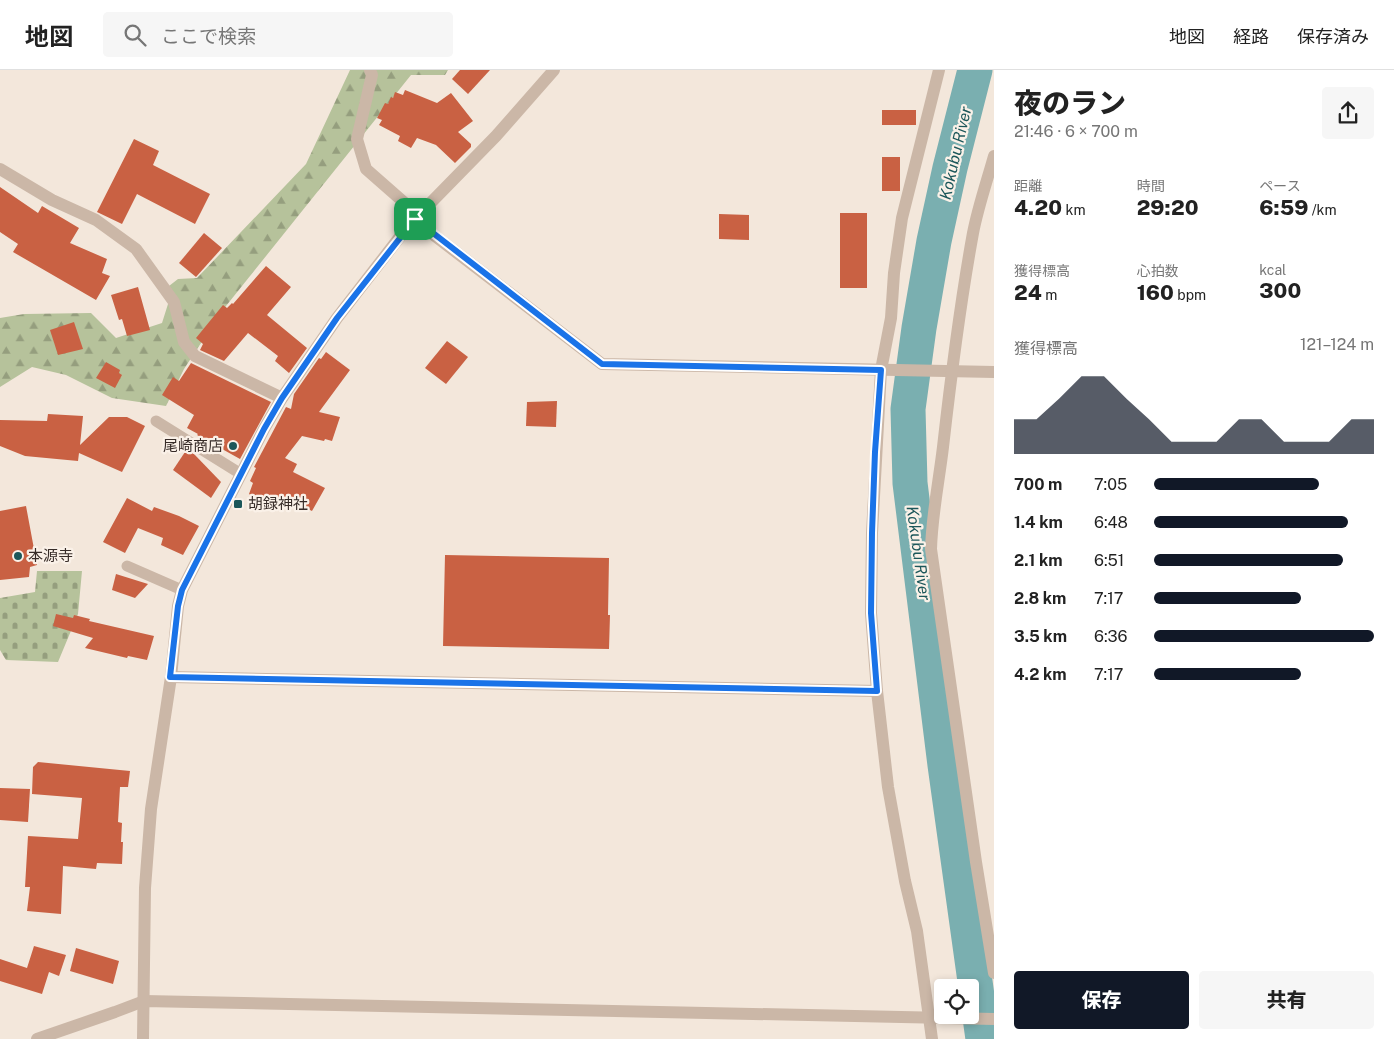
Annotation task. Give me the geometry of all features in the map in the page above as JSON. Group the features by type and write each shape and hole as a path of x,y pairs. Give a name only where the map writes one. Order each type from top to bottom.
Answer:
{"street":[{"path":"370,70 372,76 357,139 366,169 407,205 415,219 602,364 994,372"},
{"path":"143,1039 145,888 151,808 178,606 182,590 282,398 337,318 415,219 496,136 554,70"},
{"path":"932,1039 917,931 905,881 888,787 877,691 871,613 875,452 887,370 894,274 902,218 939,70"},
{"path":"994,156 974,232 952,370 932,523 931,549 994,973"},
{"path":"0,169 52,200 96,220 136,249 174,302 184,342 195,356 282,398"},
{"path":"170,677 877,691"},
{"path":"37,1039 144,1001 994,1020"}],"lane":[{"path":"156,421 241,474"},
{"path":"128,566 182,590"}],"green space":[{"path":"350,70 448,70 445,75 411,75 222,311 184,369 166,406 112,398 66,375 32,367 0,387 0,318 24,314 91,313 116,338 162,323 168,304 169,286 178,279 197,278 306,164"},
{"path":"37,571 82,571 78,614 58,662 6,660 0,650 0,598 35,592"}],"building":[{"path":"460,70 490,70 468,94 452,79"},
{"path":"405,90 437,103 451,93 473,121 458,132 471,144 471,147 455,163 436,145 417,138 411,148 398,141 400,136 379,125 382,120 377,118 385,103 388,104 395,92 403,95"},
{"path":"882,110 916,110 916,125 882,125"},
{"path":"134,139 159,151 153,165 210,194 195,224 137,194 122,224 97,212"},
{"path":"882,157 900,157 900,191 882,191"},
{"path":"0,187 38,213 42,206 79,228 70,243 107,259 102,273 110,276 96,300 13,252 18,244 0,232"},
{"path":"840,213 867,213 867,288 840,288"},
{"path":"719,214 749,215 749,240 719,239"},
{"path":"204,233 222,248 196,277 179,263"},
{"path":"266,266 291,287 267,315 307,348 289,373 275,361 278,356 248,333 224,361 200,350 203,344 196,338 223,305 227,308 233,304"},
{"path":"138,287 150,330 127,336 122,319 119,320 111,295"},
{"path":"74,322 83,349 58,355 50,330"},
{"path":"447,341 468,357 446,384 425,368"},
{"path":"326,352 350,370 319,412 340,417 332,441 302,436 285,458 297,464 293,472 325,488 312,511 284,497 278,506 264,498 262,503 249,494 253,483 250,481 256,468 254,467 286,407 291,409 294,394 319,358 321,359"},
{"path":"106,362 120,370 119,373 122,375 115,388 96,378"},
{"path":"191,363 271,402 240,459 187,428 194,415 162,395 173,377 179,381"},
{"path":"557,401 556,427 526,426 527,402"},
{"path":"48,414 83,416 80,445 109,417 127,417 145,426 122,472 79,453 78,461 25,456 0,446 0,420 47,421"},
{"path":"187,449 221,482 211,498 173,470"},
{"path":"127,498 152,511 154,507 199,526 183,555 161,545 163,538 138,528 125,553 103,542"},
{"path":"26,506 37,565 30,567 29,577 0,580 0,511"},
{"path":"445,555 609,558 609,649 443,646"},
{"path":"116,574 148,584 135,598 112,590"},
{"path":"56,614 73,618 74,615 90,619 89,621 154,636 147,660 128,656 127,658 85,648 93,638 53,626"},
{"path":"38,762 130,771 128,787 120,787 118,822 122,823 122,864 97,863 96,869 63,866 61,914 27,911 30,887 25,887 28,836 78,839 82,798 32,794 33,767"},
{"path":"0,788 30,789 28,822 0,820"},
{"path":"34,946 66,955 59,976 49,972 42,994 0,981 0,959 27,968"},
{"path":"76,948 119,961 113,984 70,971"}],"waterway":[{"name":"Kokubu River","path":"975,70 934,241 919,328 908,409 910,483 945,765 983,1039"}],"place":[{"name":"尾崎商店","path":"233,446"},
{"name":"胡録神社","path":"238,504"},
{"name":"本源寺","path":"18,556"}],"route":[{"path":"415,219 602,364 881,370 875,452 871,613 877,691 170,677 178,606 182,590 264,429 282,398 337,318 415,219"}]}
